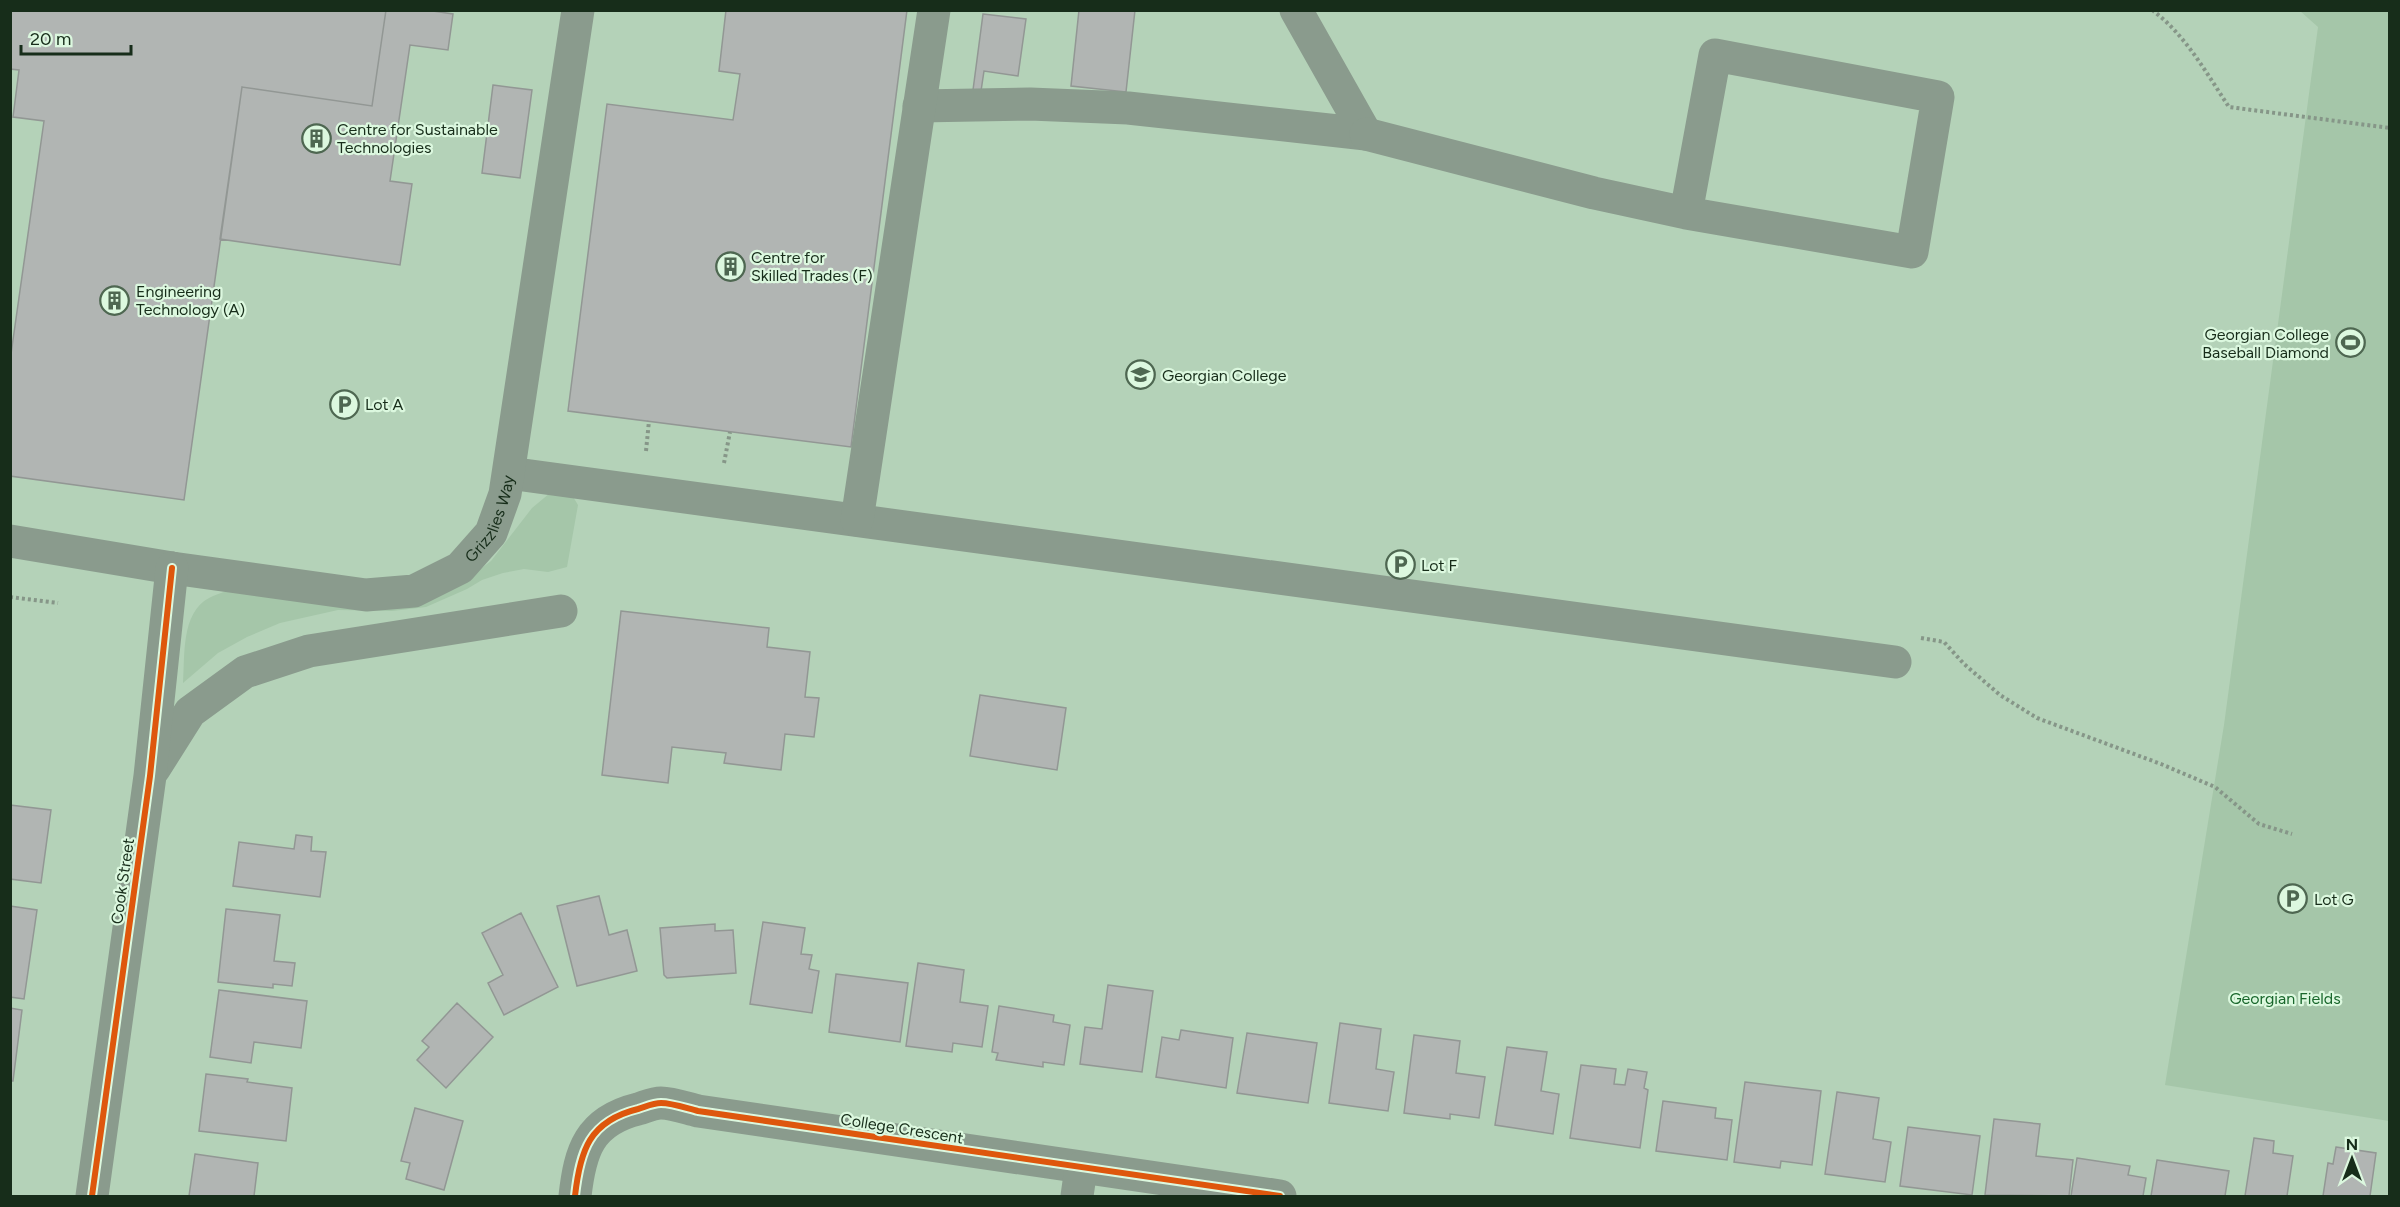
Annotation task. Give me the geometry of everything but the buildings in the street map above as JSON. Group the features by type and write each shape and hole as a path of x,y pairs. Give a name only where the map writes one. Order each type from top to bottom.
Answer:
{"street":[{"name":"Grizzlies Way","path":"10,541 172,568 366,595 414,591 460,568 491,533 506,494 578,10"},
{"path":"856,520 934,10"},
{"path":"1296,10 1366,134"},
{"path":"919,106 1030,104 1128,108 1366,134 1594,193 1686,213 1912,252 1938,97 1715,55 1686,213"},
{"path":"508,473 1895,662"},
{"name":"Cook Street","path":"92,1197 150,776 172,568"},
{"path":"150,776 190,712 245,672 309,651 561,611"},
{"name":"College Crescent","path":"575,1197 578,1164 592,1137 600,1128 608,1120 627,1111 660,1103 1079,1182 1280,1197"}],"path":[{"path":"2152,10 2165,20 2183,42 2229,107 2390,128"},
{"path":"646,451 649,421"},
{"path":"724,463 730,432"},
{"path":"10,597 58,603"},
{"path":"1944,642 1964,664 2000,695 2037,718 2161,764 2215,787 2259,824 2292,834"}],"green space":[{"name":"Georgian Fields","path":"2300,11 2389,11 2389,1121 2165,1085 2224,725 2318,27"},
{"path":"550,493 572,495 578,505 567,567 548,572 524,569 503,573 482,580 426,607 392,611 338,610 280,623 218,653 183,683 189,624 200,605 211,597 227,591 458,586 491,561 532,508"}],"cycle path":[{"path":"92,1196 150,776 172,568"},
{"path":"575,1196 584,1152 598,1130 621,1114 661,1103 698,1111 1280,1196"}],"place":[{"name":"Centre for Sustainable Technologies","path":"316,138"},
{"name":"Centre for Skilled Trades (F)","path":"730,266"},
{"name":"Engineering Technology (A)","path":"115,300"},
{"name":"Georgian College Baseball Diamond","path":"2350,343"},
{"name":"Georgian College","path":"1141,375"},
{"name":"Lot A","path":"344,404"},
{"name":"Lot F","path":"1400,565"},
{"name":"Lot G","path":"2293,899"}]}
